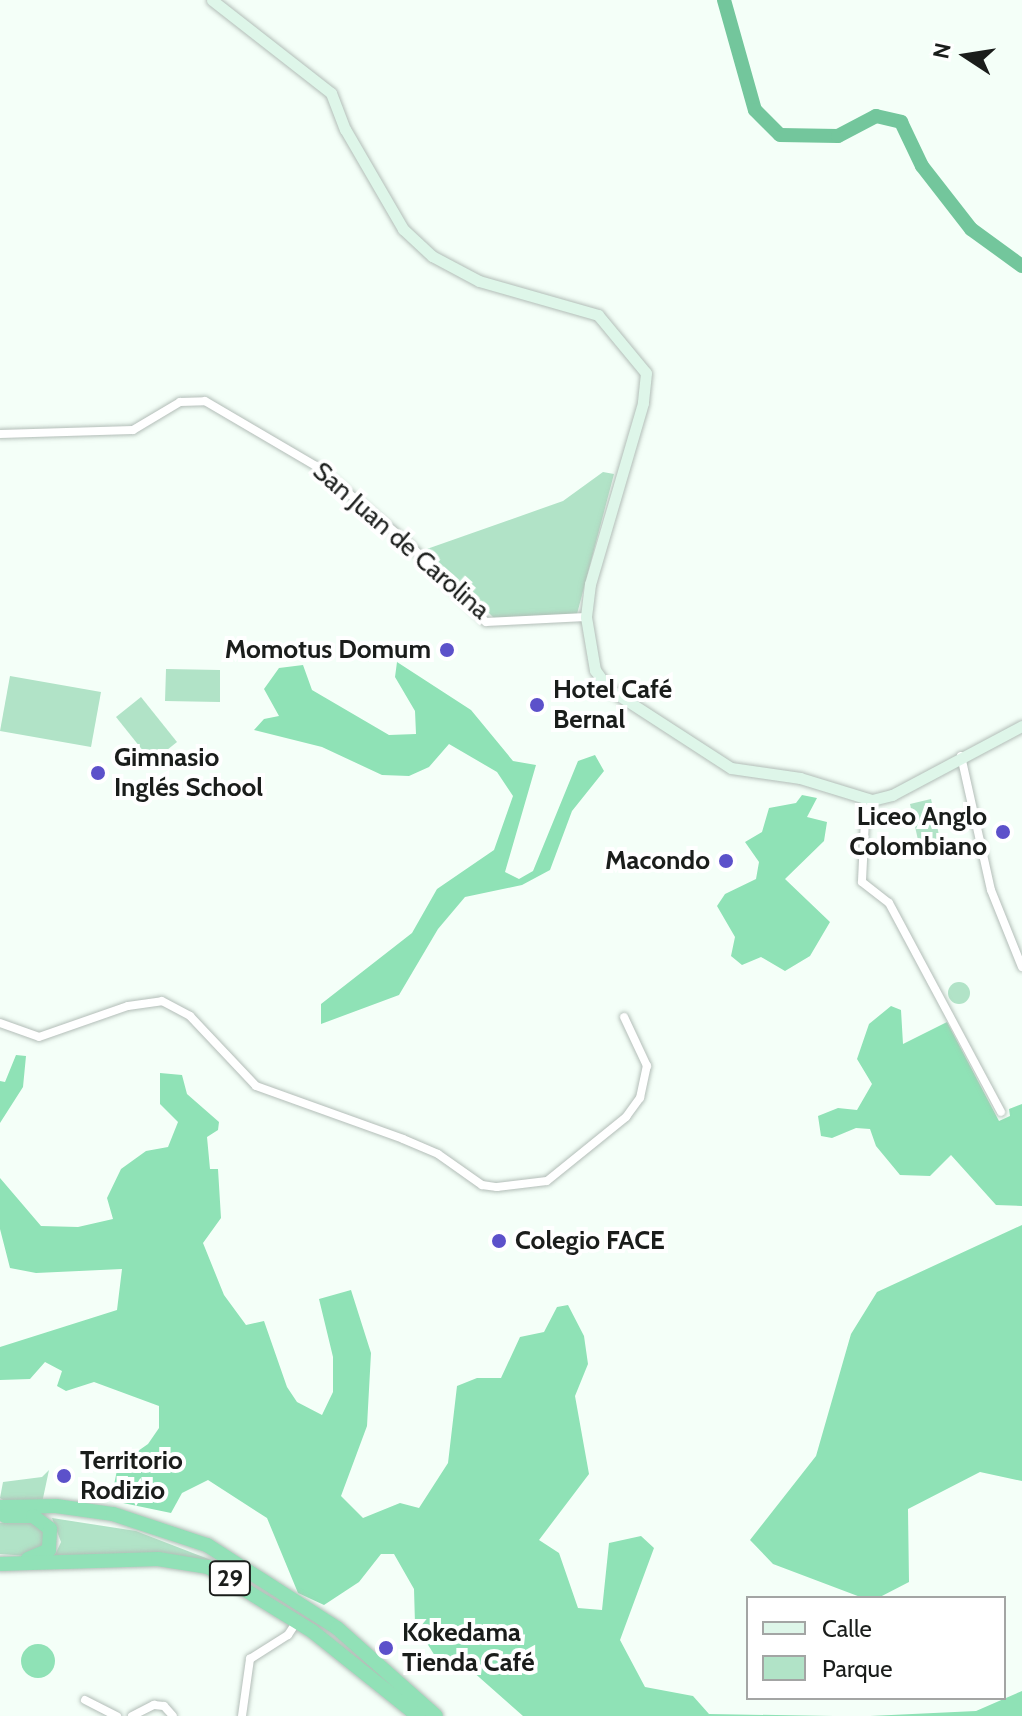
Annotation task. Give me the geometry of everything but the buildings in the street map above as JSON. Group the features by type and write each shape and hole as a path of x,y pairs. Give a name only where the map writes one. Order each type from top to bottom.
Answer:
{"highway":[{"name":"29","path":"0,1507 56,1506 113,1514 207,1545 337,1628 436,1716"},
{"path":"0,1517 40,1519 52,1539 40,1556 0,1561"},
{"name":"29","path":"0,1561 184,1561 220,1572 297,1621 418,1716"}],"street":[{"path":"212,0 331,93 345,129 403,229 432,256 479,281 598,315 640,363 645,392 592,574 586,617 599,680 711,757 740,771 800,778 866,799 892,795 1022,726"},
{"name":"San Juan de Carolina","path":"0,434 133,430 180,402 205,401 316,466 346,496 408,543 486,622 586,617"},
{"path":"961,756 991,890 1022,967"},
{"path":"866,799 862,882 889,903 1001,1112"},
{"path":"0,1023 39,1037 128,1006 162,1001 190,1016 256,1086 403,1139 438,1154 482,1185 497,1187 547,1181 626,1117 640,1098 647,1066 624,1017"},
{"path":"242,1716 250,1659 288,1635 297,1621"},
{"path":"85,1700 117,1716"},
{"path":"132,1716 154,1705 164,1706 173,1716"}],"green space":[{"path":"603,472 614,474 577,614 494,618 424,550 563,501"},
{"path":"397,662 471,710 513,761 536,765 505,872 519,879 533,871 578,761 595,755 604,771 572,811 550,870 522,885 465,897 438,929 399,995 321,1024 321,1004 412,933 437,889 494,850 513,796 497,772 449,744 429,767 409,776 382,775 322,747 254,730 264,719 279,716 264,689 279,668 303,665 312,690 389,735 416,734 415,711 395,677"},
{"path":"166,669 220,670 220,702 165,701"},
{"path":"10,676 101,692 91,747 0,731"},
{"path":"141,697 177,742 152,762 116,717"},
{"path":"802,795 817,798 807,817 827,822 824,841 785,879 830,922 810,956 785,971 761,957 742,965 731,956 735,937 717,906 725,894 756,879 759,862 745,842 762,832 769,808 796,803"},
{"path":"931,799 941,844 920,849 910,804"},
{"path":"955,982 963,982 970,993 963,1004 955,1004 948,997 948,989"},
{"path":"891,1006 901,1010 903,1044 947,1022 999,1121 1010,1116 1009,1109 1022,1104 1022,1206 996,1205 951,1155 930,1176 900,1175 876,1146 870,1129 856,1128 832,1138 821,1136 818,1116 838,1108 857,1110 872,1084 857,1059 869,1024"},
{"path":"16,1055 26,1056 23,1087 0,1123 0,1081 5,1082"},
{"path":"160,1073 182,1075 187,1094 219,1122 218,1130 207,1137 210,1169 218,1169 221,1218 203,1243 224,1295 246,1325 264,1321 287,1387 297,1402 322,1415 333,1392 333,1357 319,1299 351,1290 371,1353 367,1426 341,1496 363,1518 400,1503 419,1508 448,1463 457,1386 477,1378 501,1378 520,1337 544,1332 557,1307 568,1305 584,1336 588,1364 575,1396 589,1474 539,1540 559,1553 578,1608 602,1610 609,1543 641,1536 654,1548 620,1640 645,1687 693,1696 709,1714 834,1716 523,1716 454,1655 440,1664 415,1624 414,1589 394,1554 381,1554 359,1582 324,1605 298,1593 267,1518 208,1480 182,1493 171,1513 123,1503 114,1485 118,1465 148,1444 159,1428 159,1406 94,1382 66,1391 57,1386 62,1371 45,1362 30,1379 0,1380 0,1347 117,1310 122,1269 36,1273 10,1268 0,1229 0,1178 41,1226 78,1227 113,1219 107,1198 121,1169 146,1151 168,1147 178,1122 160,1104"},
{"path":"1022,1225 1022,1481 980,1472 908,1509 909,1582 882,1596 858,1596 773,1564 750,1540 816,1456 851,1334 877,1292"},
{"path":"49,1470 42,1503 10,1504 0,1498 3,1482 42,1477"},
{"path":"52,1518 136,1531 229,1567 227,1570 187,1557 53,1559 61,1542"},
{"path":"32,1521 40,1524 48,1542 29,1556 0,1554 0,1523"},
{"path":"38,1644 50,1649 55,1661 50,1673 38,1678 26,1673 21,1661 26,1649"},
{"path":"1022,1691 1022,1716 870,1716 976,1711"}],"waterway":[{"path":"724,0 755,110 780,135 838,136 876,116 901,122 922,166 971,229 1022,266"}],"place":[{"name":"Momotus Domum","path":"447,650"},
{"name":"Hotel Café Bernal","path":"537,705"},
{"name":"Gimnasio Inglés School","path":"98,773"},
{"name":"Liceo Anglo Colombiano","path":"1003,832"},
{"name":"Macondo","path":"726,861"},
{"name":"Colegio FACE","path":"499,1241"},
{"name":"Territorio Rodizio","path":"64,1476"},
{"name":"Kokedama Tienda Café","path":"386,1648"}]}
